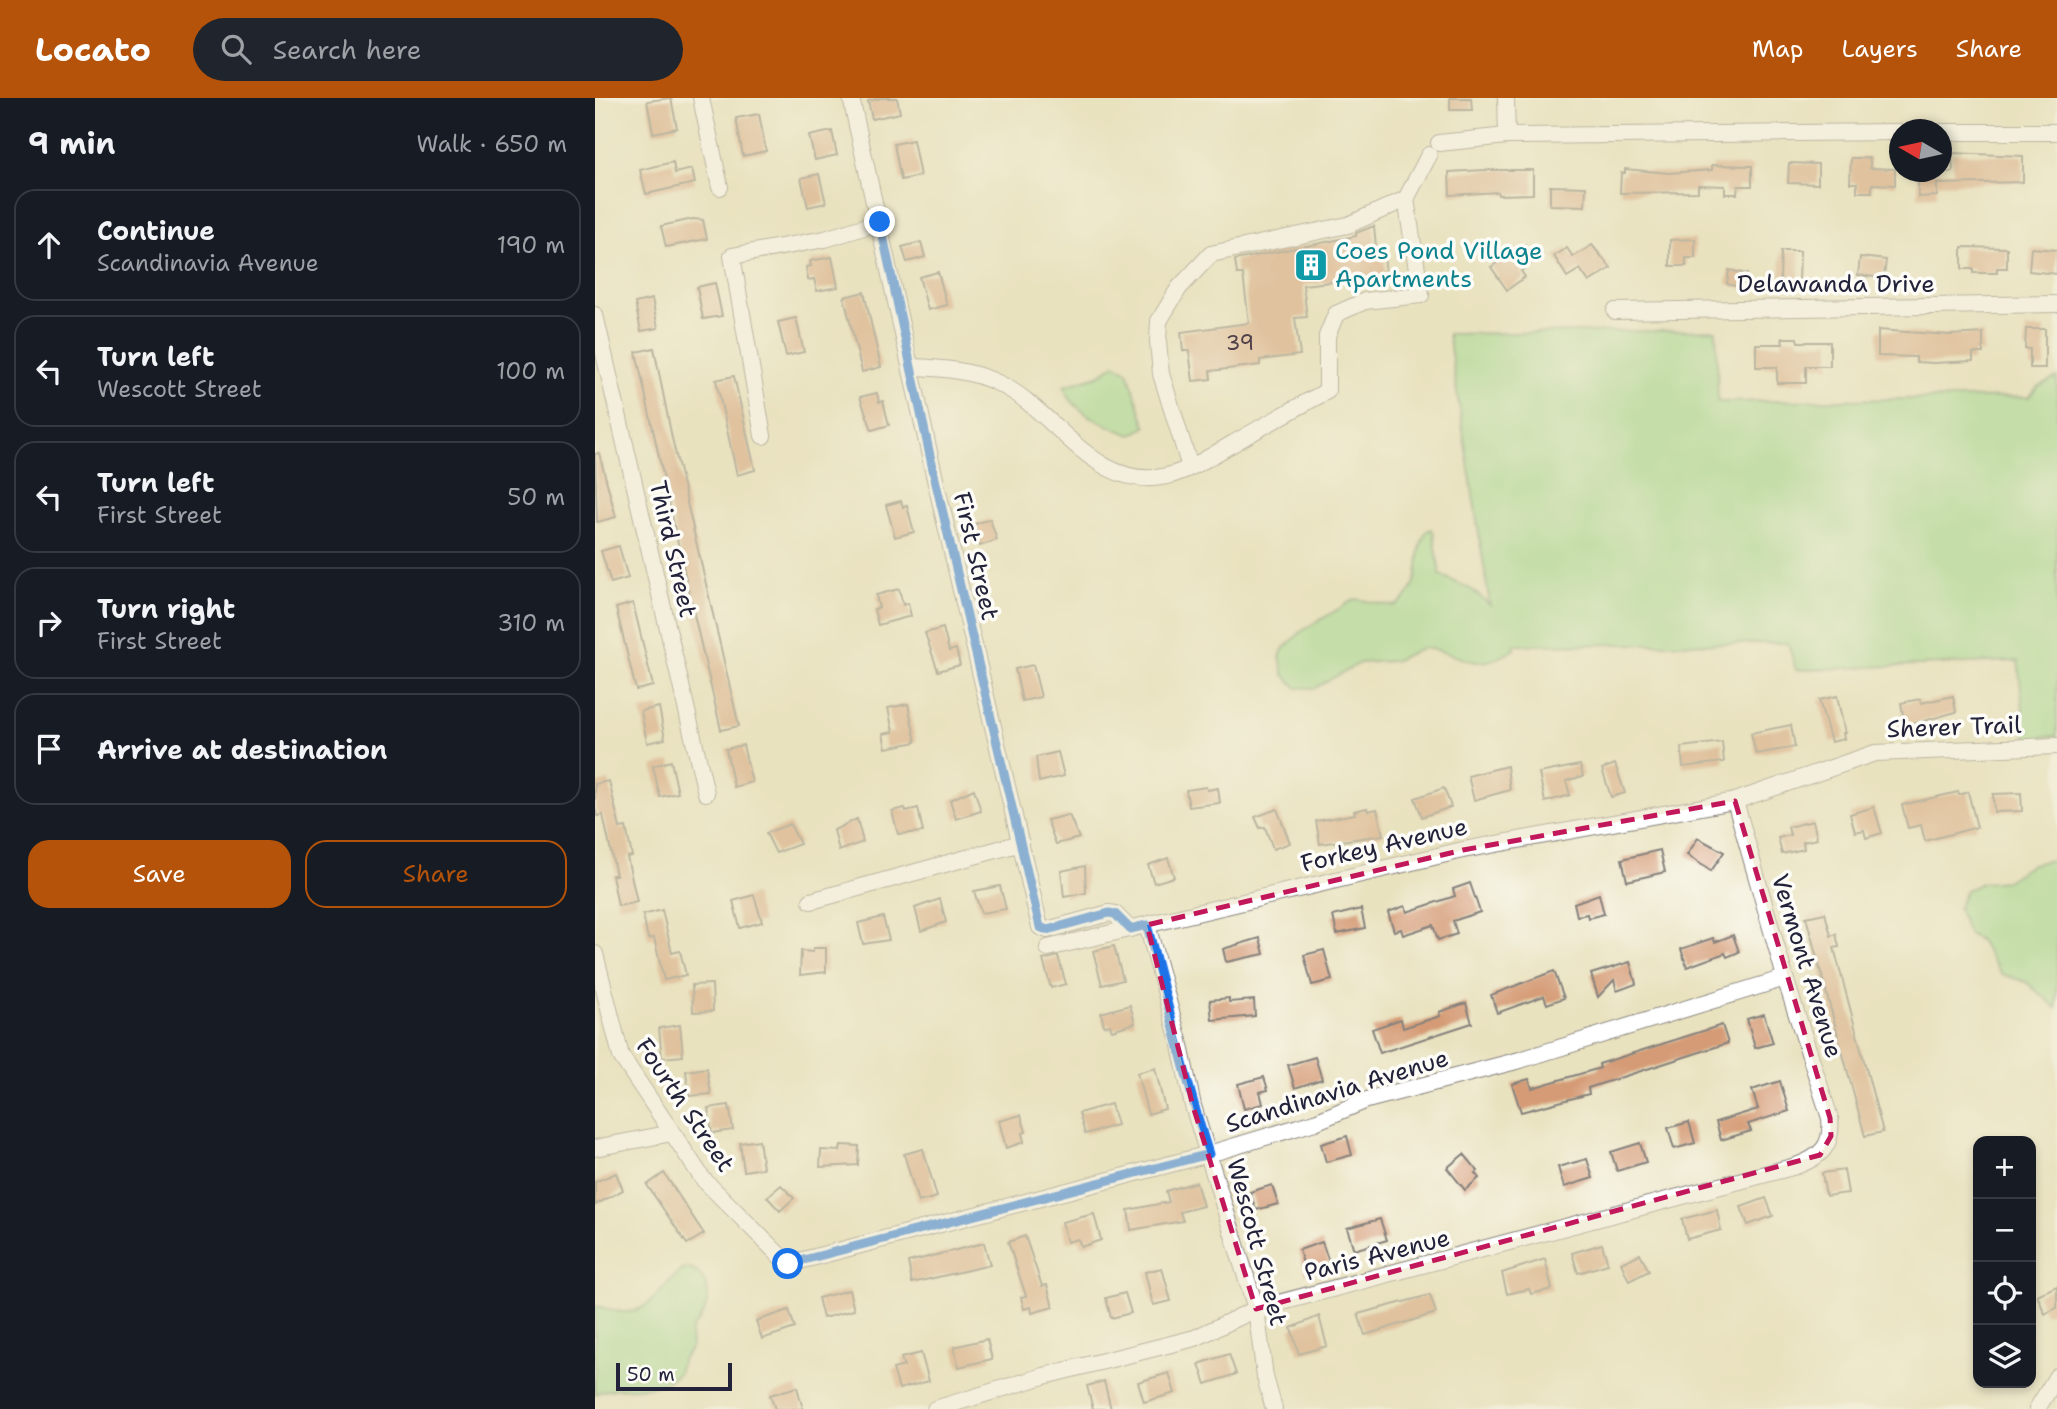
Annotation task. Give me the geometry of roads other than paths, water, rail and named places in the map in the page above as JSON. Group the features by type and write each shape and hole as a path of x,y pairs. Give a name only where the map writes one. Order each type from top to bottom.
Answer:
{"street":[{"path":"701,98 720,187"},
{"name":"First Street","path":"851,98 1040,927 1047,930 1109,913 1115,914 1130,929"},
{"path":"1506,98 1507,135"},
{"path":"1190,467 1161,374 1159,321 1179,288 1211,254 1348,225 1406,199 1434,149 1507,135 1889,132"},
{"path":"1952,132 2057,132"},
{"path":"911,367 955,370 1001,384 1032,405 1086,453 1109,469 1151,478 1190,467 1327,390 1327,336 1336,314 1365,301 1421,295 1406,199"},
{"path":"763,436 732,256 825,239 880,222"},
{"name":"Delawanda Drive","path":"1615,311 2057,304"},
{"name":"Third Street","path":"595,315 706,793"},
{"name":"Sherer Trail","path":"1735,801 1881,752 2057,746"},
{"name":"Forkey Avenue","path":"1048,948 1463,850 1735,801"},
{"name":"Vermont Avenue","path":"1735,801 1785,978 1830,1118 1828,1144"},
{"path":"811,901 1021,843"},
{"name":"Wescott Street","path":"1147,925 1179,1041 1193,1106 1256,1309 1265,1377 1274,1409"},
{"name":"Fourth Street","path":"595,954 621,1056 703,1179 779,1257"},
{"name":"Scandinavia Avenue","path":"779,1257 788,1264 818,1257 1209,1154 1315,1122 1367,1100 1520,1060 1785,978"},
{"path":"595,1149 672,1133"},
{"name":"Paris Avenue","path":"935,1409 1044,1376 1195,1338 1256,1309 1796,1166 1820,1155 1828,1144"},
{"path":"2037,1409 2057,1376"}],"place":[{"name":"Coes Pond Village Apartments","path":"1311,265"}]}
